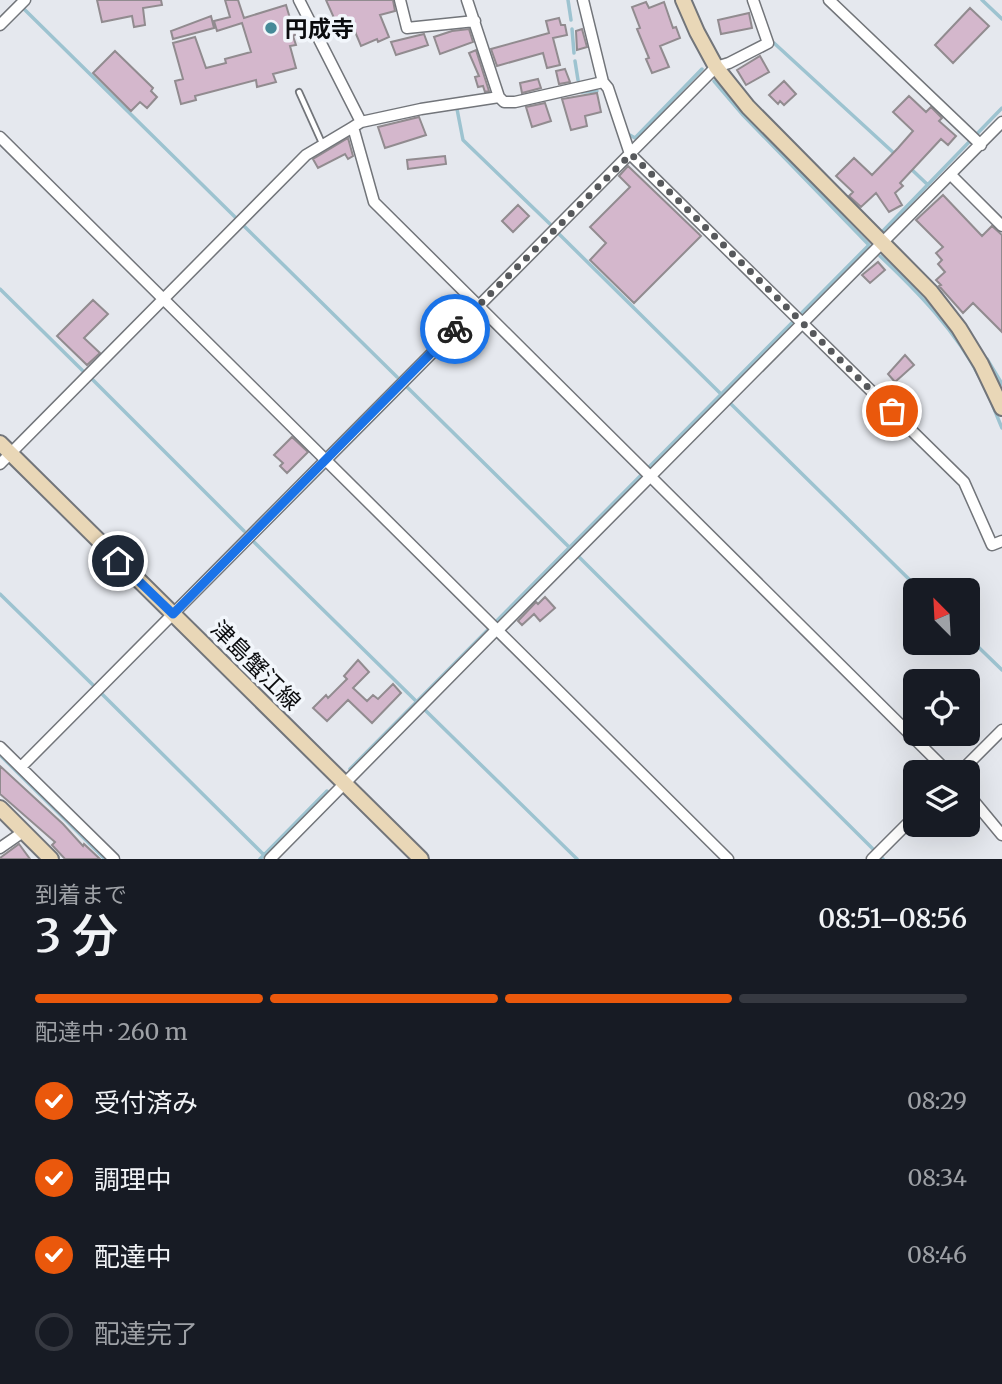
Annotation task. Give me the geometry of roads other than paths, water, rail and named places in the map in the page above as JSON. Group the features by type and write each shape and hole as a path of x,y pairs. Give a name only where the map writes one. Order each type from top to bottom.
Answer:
{"street":[{"path":"0,25 25,0"},
{"path":"299,0 357,124 374,202 936,760"},
{"path":"400,0 407,28 475,21"},
{"path":"467,0 499,97 504,102 515,102 603,82"},
{"path":"583,0 603,82 608,88 631,154 964,482 992,545 1002,541"},
{"path":"683,0 716,66 748,107 931,292 959,328 1001,401"},
{"path":"21,767 716,66 729,63 768,43 753,0"},
{"path":"829,0 976,140"},
{"path":"3,454 306,155 357,124 421,109 499,97"},
{"path":"270,859 495,627 650,477 798,319 882,244 951,175 976,140 1002,122"},
{"path":"0,137 729,859"},
{"path":"951,175 1002,226"},
{"name":"津島蟹江線","path":"3,454 173,614 421,859"},
{"path":"972,760 1002,730"},
{"path":"0,747 114,859"},
{"path":"0,808 51,859"},
{"path":"980,808 1002,835"},
{"path":"872,859 903,828"},
{"path":"0,848 23,832"}],"lane":[{"path":"299,92 322,144"}],"waterway":[{"path":"568,0 571,20"},
{"path":"982,0 1002,19"},
{"path":"24,9 235,217"},
{"path":"572,29 574,53"},
{"path":"774,43 896,155"},
{"path":"575,61 578,80"},
{"path":"628,134 635,138 702,69"},
{"path":"350,769 869,245 743,115 714,81"},
{"path":"582,92 597,91"},
{"path":"881,233 1002,108"},
{"path":"457,109 463,140 550,224"},
{"path":"909,167 928,185"},
{"path":"244,226 397,377"},
{"path":"559,234 722,395"},
{"path":"880,256 922,298 960,344 983,384 1002,428"},
{"path":"0,289 83,371"},
{"path":"987,359 1002,384"},
{"path":"92,379 244,531"},
{"path":"407,387 570,548"},
{"path":"731,404 908,578"},
{"path":"254,542 417,702"},
{"path":"578,556 873,849"},
{"path":"0,594 93,685"},
{"path":"980,649 1002,670"},
{"path":"102,694 265,856"},
{"path":"425,710 577,859"},
{"path":"0,755 105,859"},
{"path":"260,859 327,791"}],"place":[{"name":"円成寺","path":"271,28"}]}
